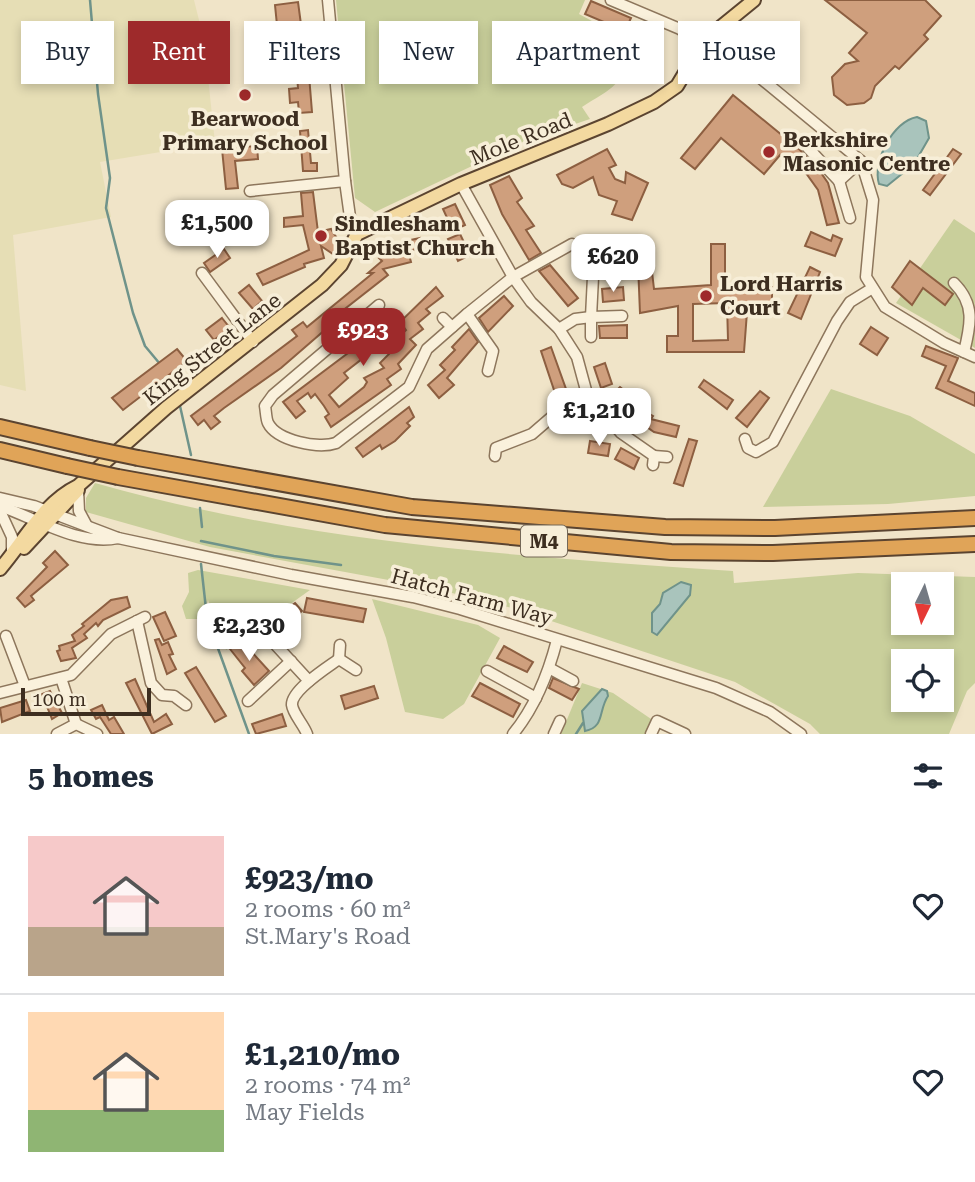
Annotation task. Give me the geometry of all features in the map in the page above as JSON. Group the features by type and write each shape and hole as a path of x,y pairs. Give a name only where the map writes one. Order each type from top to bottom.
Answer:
{"highway":[{"name":"M4","path":"0,427 138,458 412,507 665,527 775,528 975,518"},
{"name":"M4","path":"0,450 118,477 385,525 671,552 773,553 975,544"}],"main road":[{"name":"Mole Road","path":"732,21 754,0"},
{"name":"Mole Road","path":"357,234 461,184 608,124 654,102 678,84"},
{"name":"King Street Lane","path":"7,560 78,488 166,408 322,285 341,265 357,234"}],"street":[{"path":"328,0 345,181 350,217 357,234"},
{"path":"611,0 678,28"},
{"path":"767,84 861,161 873,200 866,277 871,289 886,307 944,344 975,357"},
{"path":"808,148 839,181 850,218"},
{"path":"839,181 861,161"},
{"path":"250,191 345,181"},
{"path":"461,184 513,277 531,302 559,329 577,357 587,394 621,433 653,461 667,457"},
{"path":"377,311 274,395 265,406 268,424 282,436 328,446 336,443 409,387 427,349 467,314 513,277 572,244"},
{"path":"588,268 592,275 591,337"},
{"path":"202,273 253,342"},
{"path":"954,283 971,306 974,318 964,352"},
{"path":"745,439 748,448 756,452 773,442 837,321 850,302 871,289"},
{"path":"467,314 493,351 488,371"},
{"path":"559,329 575,319 622,316"},
{"path":"443,318 452,327"},
{"path":"493,450 532,434 561,409 587,394"},
{"path":"78,488 79,511 87,526"},
{"path":"0,498 47,518"},
{"path":"0,509 47,518"},
{"path":"0,509 12,537 7,560"},
{"name":"Hatch Farm Way","path":"47,518 87,526 118,538 291,575 413,597 716,688 770,712 801,734"},
{"name":"Hatch Farm Way","path":"47,518 90,539 118,538"},
{"path":"0,693 61,678 83,665 111,634 141,619 151,683 162,695 174,696 186,705"},
{"path":"262,630 309,681"},
{"path":"5,635 25,686"},
{"path":"518,733 537,698 557,640"},
{"path":"307,734 292,704 293,698 309,681 339,659 340,645"},
{"path":"339,659 356,670"},
{"path":"248,701 290,661"},
{"path":"549,668 573,681"},
{"path":"487,671 537,698"},
{"path":"61,678 78,724 97,734"},
{"path":"554,734 560,721"},
{"path":"651,734 657,721 685,734"},
{"path":"58,733 78,724"}],"shaded area":[{"path":"0,0 194,0 199,21 128,21 128,84 209,84 215,143 100,162 111,217 13,235 26,391 0,385"}],"green space":[{"path":"336,0 585,0 579,14 592,21 492,21 492,84 616,84 582,107 590,119 525,141 375,212 355,198 344,84 365,84 365,21 338,21"},
{"path":"954,219 975,233 975,348 896,303"},
{"path":"831,389 910,416 975,454 975,496 888,504 763,507"},
{"path":"95,483 254,520 333,533 492,552 733,571 734,583 858,573 891,574 891,635 954,635 954,576 975,577 975,683 967,691 949,734 820,734 810,724 735,682 512,608 432,588 210,547 86,512 86,498"},
{"path":"198,570 310,590 226,650 208,600 203,619 186,619 182,606 189,592 188,573"},
{"path":"372,599 478,625 500,638 464,704 443,719 405,712 386,638"},
{"path":"582,683 613,693 654,721 647,734 561,734"}],"water":[{"path":"917,117 926,121 929,138 914,164 887,186 879,184 879,165 886,144 900,126"},
{"path":"681,582 691,585 690,595 657,635 652,632 652,613 660,604 663,593"},
{"path":"602,689 607,691 608,696 598,722 596,726 585,731 582,711"}],"building":[{"path":"825,0 925,0 941,16 924,35 928,39 899,69 895,66 875,86 871,98 864,103 847,105 834,95 832,77 845,64 858,61 849,53 867,33"},
{"path":"591,1 631,18 630,21 602,21 585,14"},
{"path":"298,2 301,21 277,21 275,5"},
{"path":"298,84 310,84 312,112 299,113 298,102 290,103 289,89 298,88"},
{"path":"733,95 800,150 821,173 828,183 839,223 827,225 818,190 803,169 798,173 780,155 764,174 721,138 695,169 681,158"},
{"path":"308,130 311,163 317,163 317,171 303,171 300,131"},
{"path":"257,146 258,159 235,161 238,188 226,189 222,149"},
{"path":"607,149 616,165 609,168 615,179 625,183 626,172 648,183 632,220 612,214 617,201 599,195 593,177 573,188 562,184 557,175"},
{"path":"953,149 961,154 930,195 923,190"},
{"path":"509,176 522,198 517,202 534,226 526,230 541,253 529,260 502,214 490,185"},
{"path":"313,192 318,232 331,229 340,243 333,254 321,246 324,258 304,264 305,267 263,285 257,274 309,250 303,225 284,227 284,218 303,216 301,193"},
{"path":"455,204 465,225 453,231 443,209"},
{"path":"811,232 831,241 833,235 842,239 835,256 805,246"},
{"path":"460,234 470,255 458,261 448,239"},
{"path":"420,238 422,248 408,251 411,262 383,269 388,275 332,319 334,322 281,368 214,416 220,422 211,429 204,420 198,425 191,416 297,336 292,330 303,322 307,327 373,273 368,273 382,261 379,258 393,247 392,244"},
{"name":"Lord Harris Court","path":"711,244 725,244 725,287 772,287 772,312 747,312 744,352 667,352 667,336 678,336 678,306 640,313 638,264 651,263 654,289 711,285","holes":["727,303 728,340 693,341 693,304"]},
{"path":"610,245 625,262 614,270 600,253"},
{"path":"224,249 230,258 210,272 204,263"},
{"path":"910,261 953,294 945,305 923,288 912,305 892,287"},
{"path":"550,265 578,298 568,306 539,271"},
{"path":"810,267 820,272 801,319 788,313"},
{"path":"249,285 262,301 253,309 239,293"},
{"path":"436,287 443,296 426,309 430,313 418,323 423,329 410,339 416,345 398,364 401,369 387,379 391,385 331,427 325,417 329,414 315,394 311,398 308,393 297,401 305,411 296,418 283,402 364,341 362,338 375,327 382,336 364,351 367,355 344,373 348,378 329,395 339,407 364,387 367,382 364,378 384,368 380,363 390,353 386,348 406,330 400,322"},
{"path":"623,287 624,300 603,302 602,289"},
{"path":"504,296 513,306 488,332 479,318"},
{"path":"222,318 230,328 214,340 206,330"},
{"path":"627,325 627,338 600,338 599,326"},
{"path":"871,327 888,338 877,355 860,344"},
{"path":"469,329 478,342 447,378 454,385 439,398 428,385 445,370 440,365 455,350 452,347"},
{"path":"926,346 958,358 948,381 975,393 975,406 936,388 946,366 922,356"},
{"path":"551,347 566,389 555,393 541,351"},
{"path":"177,349 187,361 123,410 112,398"},
{"path":"605,363 612,384 601,388 594,367"},
{"path":"704,380 733,400 727,409 699,387"},
{"path":"620,387 635,399 631,403 653,416 651,419 679,426 676,437 654,432 627,413 629,409 613,394"},
{"path":"760,391 769,398 747,427 736,418"},
{"path":"409,407 414,417 407,423 410,426 395,441 382,449 380,445 363,457 356,448"},
{"path":"689,439 697,441 683,486 674,483"},
{"path":"590,441 610,444 608,456 588,453"},
{"path":"621,448 639,458 634,469 615,459"},
{"path":"55,551 68,565 31,596 34,600 25,607 17,598 47,567 43,563"},
{"path":"127,597 130,607 103,620 98,626 96,623 84,634 87,638 72,648 76,658 61,661 57,651 60,650 59,646 75,641 72,635 111,600"},
{"path":"307,598 366,609 363,622 304,612"},
{"path":"295,603 302,611 294,618 298,623 289,630 278,616"},
{"path":"165,612 176,636 164,641 153,617"},
{"path":"159,639 162,645 168,642 173,654 169,655 176,669 167,674 155,640"},
{"path":"241,640 269,671 254,685 242,671 245,668 230,649"},
{"path":"504,646 533,662 527,672 497,658"},
{"path":"196,667 226,716 215,722 185,673"},
{"path":"553,678 579,689 572,700 549,688"},
{"path":"135,679 154,722 166,714 172,724 152,734 126,683"},
{"path":"480,683 520,704 513,717 472,696"},
{"path":"374,686 378,698 345,709 341,696"},
{"path":"50,691 62,713 52,719 42,694"},
{"path":"26,700 30,711 2,722 0,708"},
{"path":"102,705 109,720 114,717 124,734 111,734 100,717 96,719 91,710"},
{"path":"282,714 286,726 256,734 252,724"}],"waterway":[{"path":"90,0 98,94 110,178 106,208 133,313 145,346 160,364"},
{"path":"167,372 175,391"},
{"path":"180,406 191,455"},
{"path":"200,508 202,527"},
{"path":"201,541 274,556 341,565"},
{"path":"201,564 207,618 249,734"},
{"path":"576,734 583,723"}],"place":[{"name":"Bearwood Primary School","path":"245,95"},
{"name":"Berkshire Masonic Centre","path":"769,152"},
{"name":"Sindlesham Baptist Church","path":"321,236"},
{"name":"Lord Harris Court","path":"706,296"}]}
